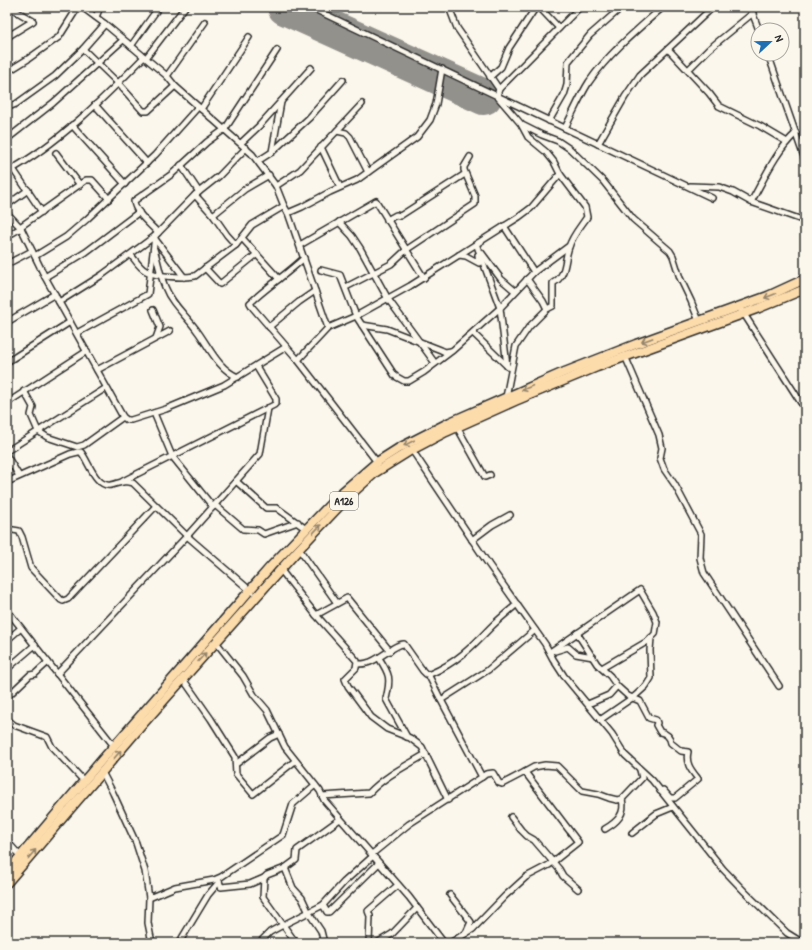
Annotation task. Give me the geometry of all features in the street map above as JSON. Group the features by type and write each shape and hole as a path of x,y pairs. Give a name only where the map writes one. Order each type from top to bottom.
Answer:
{"highway":[{"name":"A126","path":"7,872 114,746 253,593 280,569 357,488 385,466 412,450 457,427 570,378 742,310 805,279"},
{"name":"A126","path":"7,883 216,642 253,593 306,528 350,484 377,462 428,433 506,397 588,362 699,322 782,299 805,289"}],"street":[{"path":"7,37 33,21 9,7"},
{"path":"7,72 59,37 78,7"},
{"path":"82,7 105,24 167,76 175,86 241,143 269,175 276,186 288,213 328,328"},
{"path":"96,17 100,7"},
{"path":"131,46 159,7"},
{"path":"7,172 54,141 145,58 185,7"},
{"path":"310,7 712,198"},
{"path":"449,7 457,28 499,89"},
{"path":"490,77 501,67 509,48 538,7 559,28"},
{"path":"497,96 499,89 580,7"},
{"path":"565,128 588,83 595,74 615,51 663,7"},
{"path":"598,144 625,97 640,75 713,7"},
{"path":"750,7 756,22"},
{"path":"549,121 564,95 568,62 590,35 618,8"},
{"path":"688,70 709,49 753,13"},
{"path":"167,76 205,22"},
{"path":"8,106 16,104 55,76 56,73 83,49 105,24"},
{"path":"7,264 34,254 66,237 125,184 200,108 249,37"},
{"path":"7,139 53,103 123,40"},
{"path":"83,49 98,62 143,111 146,112 175,86"},
{"path":"668,49 719,106 760,126 787,142"},
{"path":"185,277 182,275 139,212 134,201 172,174 207,142 225,129 277,50"},
{"path":"771,62 805,160"},
{"path":"241,143 311,68"},
{"path":"288,213 357,180 417,138 427,126 436,104 442,69"},
{"path":"258,161 272,152 309,118 343,80"},
{"path":"497,96 521,124 528,137 546,152 554,162 560,174 585,207 587,217 569,246 562,275 553,283 553,306 547,309 519,339 509,368 506,397"},
{"path":"272,152 281,101"},
{"path":"276,186 300,170 362,104"},
{"path":"94,105 147,163"},
{"path":"521,124 542,135 558,141 575,153 603,181 633,219 670,251 699,322"},
{"path":"72,125 125,184"},
{"path":"337,131 346,133 350,137 368,172"},
{"path":"751,202 773,162 787,142 796,133"},
{"path":"59,302 102,275 156,236 197,193 219,176 246,148"},
{"path":"321,148 340,187"},
{"path":"56,153 80,186"},
{"path":"346,287 391,264 406,250 475,204 475,196 465,174 464,167 470,157"},
{"path":"181,165 197,193 227,235 236,245"},
{"path":"13,169 42,212"},
{"path":"387,220 396,215 400,216 465,174"},
{"path":"298,360 328,328 356,316 388,299 424,278 519,217 531,208 560,174"},
{"path":"213,215 245,189 269,175"},
{"path":"7,236 80,186 86,180 92,180 109,198"},
{"path":"687,186 719,187 733,192 751,202 805,221"},
{"path":"7,205 28,190"},
{"path":"300,245 376,201 424,278"},
{"path":"131,255 145,271 151,273 185,277 194,276 236,245 252,225 284,206"},
{"path":"45,277 86,252 139,212"},
{"path":"7,213 20,228 106,388 123,417 127,420 132,420 154,413 224,385 286,346"},
{"path":"339,222 352,236 388,299 435,363"},
{"path":"504,226 534,272"},
{"path":"77,333 145,296 149,290 156,236"},
{"path":"242,238 279,279"},
{"path":"459,255 466,256 479,263 476,245"},
{"path":"476,245 500,279 516,291"},
{"path":"476,245 500,308 509,368"},
{"path":"321,270 340,274 356,316 395,376 404,381 409,380 453,350 500,308 534,272 569,246"},
{"path":"154,248 165,286 172,302 198,332 209,350 219,362 231,374 238,377"},
{"path":"205,268 220,284 257,254"},
{"path":"304,258 250,303 298,360 377,462"},
{"path":"527,279 547,309"},
{"path":"269,327 315,291"},
{"path":"7,322 55,294"},
{"path":"153,310 160,327 158,335 155,339"},
{"path":"742,310 805,409"},
{"path":"7,362 70,322"},
{"path":"362,325 387,329 445,352 453,350"},
{"path":"97,370 170,331"},
{"path":"473,333 509,368"},
{"path":"7,403 87,351"},
{"path":"625,356 659,435 662,448 660,458 664,469 675,485 702,534 700,558 704,574 779,686"},
{"path":"7,482 81,452 97,479 104,484 110,485 121,482 274,405 276,403 276,399 256,366"},
{"path":"7,451 106,388"},
{"path":"24,391 33,407 31,415 38,431 47,437 77,447 123,417"},
{"path":"57,674 187,536 260,454 268,408"},
{"path":"154,413 172,456 214,506 243,529 258,530 264,534 298,522"},
{"path":"457,427 485,477 490,475"},
{"path":"412,450 472,540 550,652 564,676 588,704 625,754 652,780 723,869 787,933 803,943"},
{"path":"7,456 19,476"},
{"path":"236,481 266,508 277,508 306,528"},
{"path":"121,482 133,483 187,536 253,593"},
{"path":"7,528 19,531 31,568 60,600 63,601 68,598 156,506"},
{"path":"472,540 510,514"},
{"path":"298,549 337,603"},
{"path":"280,569 358,664"},
{"path":"550,652 640,590 657,622 655,634 648,641 602,668"},
{"path":"316,614 347,598 390,651"},
{"path":"428,674 444,666 473,647 491,627 517,604"},
{"path":"7,610 9,616 35,645 114,746"},
{"path":"7,640 21,628"},
{"path":"441,700 488,670 535,630"},
{"path":"577,633 593,657 617,686 628,696 640,701 649,718 656,720 656,725 660,732 666,734 671,739 671,743 681,750 688,752 688,766 698,779 675,798 670,798 663,790 660,791"},
{"path":"600,720 632,698 646,686 651,678 650,650 652,637"},
{"path":"216,642 243,676 254,695 267,710 285,747 320,791 324,800 398,885 444,943"},
{"path":"358,664 368,663 401,644 404,644 423,671 428,674 482,777"},
{"path":"7,669 35,645"},
{"path":"550,652 568,647 576,654 593,657"},
{"path":"379,658 388,672 390,684 386,699 407,737"},
{"path":"7,697 30,675 35,674 48,662"},
{"path":"358,664 345,679 348,686 371,717 387,728 407,737 422,747 448,800"},
{"path":"183,679 235,757 236,774 253,794 295,761"},
{"path":"588,704 609,695 617,686"},
{"path":"7,719 14,725 47,737 52,746 84,781"},
{"path":"236,764 270,738 279,734"},
{"path":"322,796 369,793 378,784 396,771 426,754"},
{"path":"263,943 262,940 270,932 323,906 344,882 372,855 410,824 486,774 493,774 502,784 534,767 545,764 557,766 582,791 617,800 622,799 642,778 640,770"},
{"path":"102,772 136,843 145,871 149,898 148,923 152,943"},
{"path":"450,943 466,934 473,928 526,877 552,862 578,842 525,772"},
{"path":"179,943 218,880 283,835 293,804 315,785"},
{"path":"605,829 620,817 624,807 622,799"},
{"path":"632,833 656,814 673,807"},
{"path":"511,817 521,830 534,840 559,869 563,876 578,889"},
{"path":"218,880 221,887 250,884 285,868 296,860 297,850 340,819"},
{"path":"7,841 20,856"},
{"path":"323,906 327,912 329,912 379,863"},
{"path":"285,868 294,888 302,898 309,913 321,931 324,943"},
{"path":"264,878 262,897 296,943"},
{"path":"149,898 175,887 218,880"},
{"path":"369,943 370,916 368,911 398,885"},
{"path":"450,895 471,922 466,934"},
{"path":"377,943 392,934 417,908"}],"runway":[{"path":"285,7 484,97"}]}
